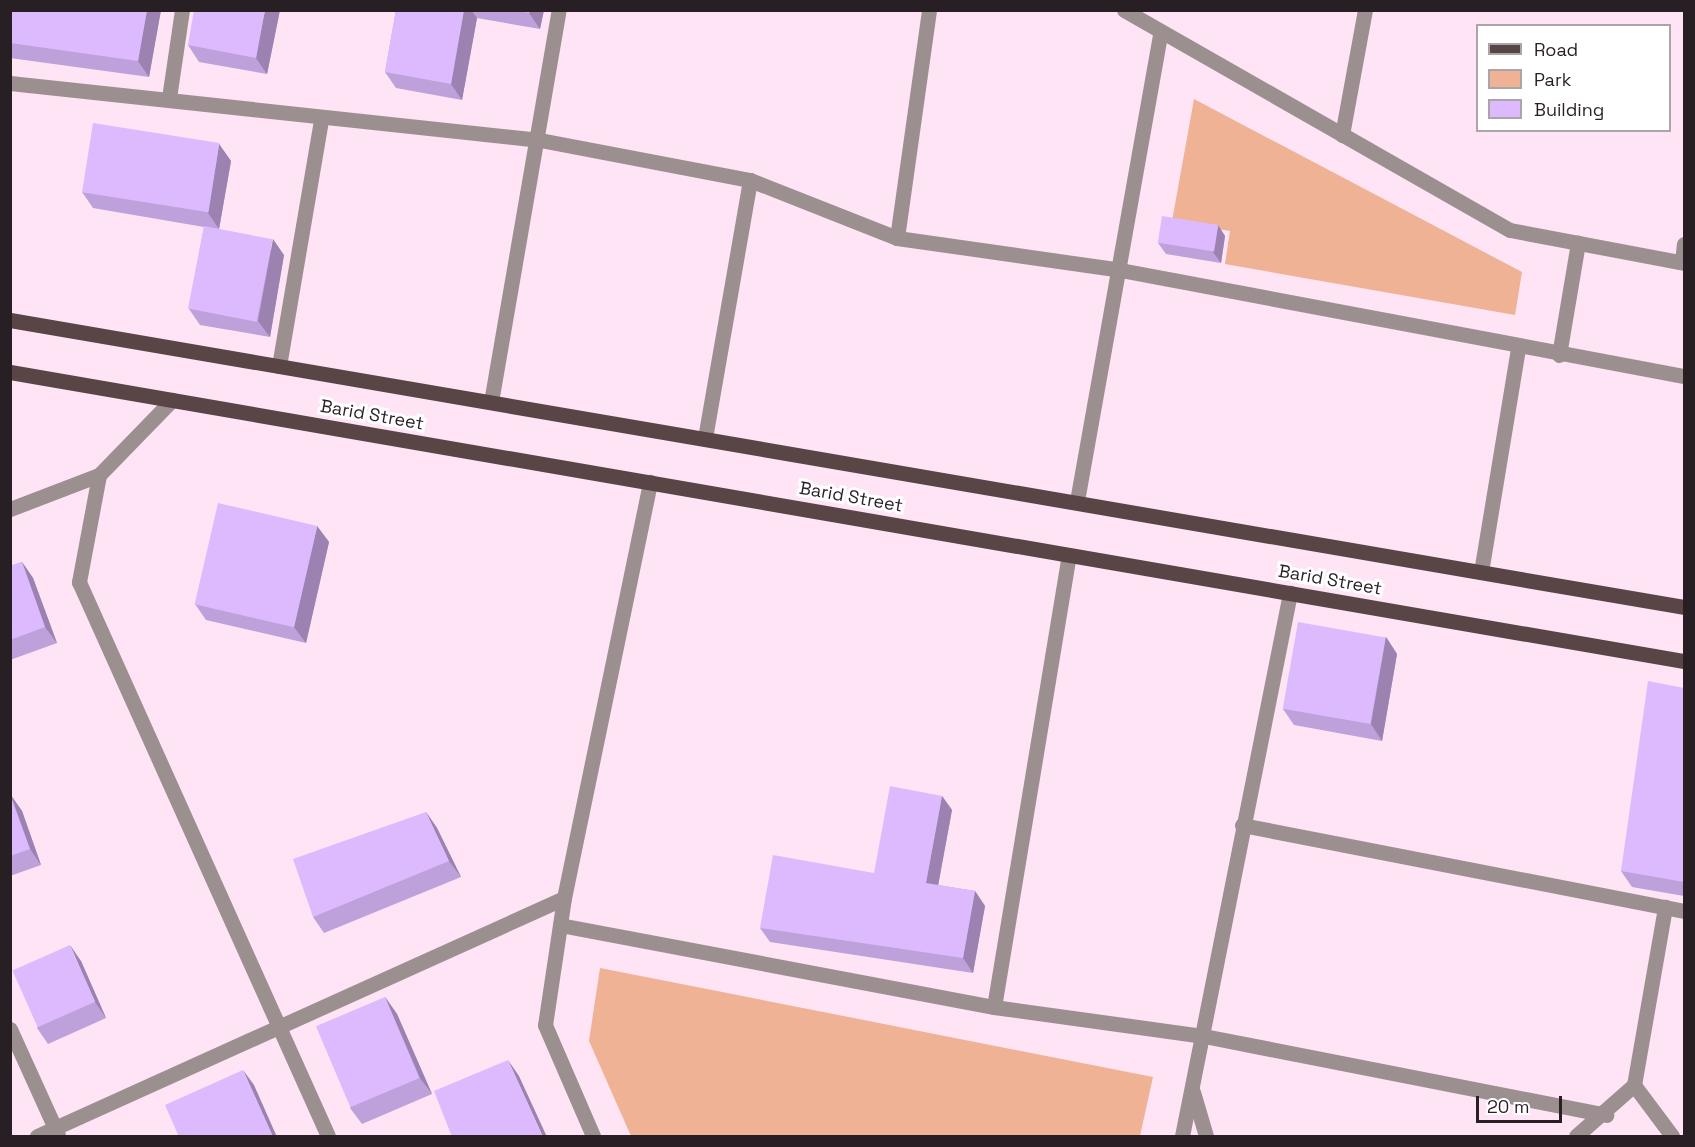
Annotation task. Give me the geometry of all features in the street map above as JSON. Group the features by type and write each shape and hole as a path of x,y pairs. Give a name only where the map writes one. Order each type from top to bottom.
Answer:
{"main road":[{"name":"Barid Street","path":"10,320 1077,501 1684,607"},
{"name":"Barid Street","path":"10,372 1684,661"}],"street":[{"path":"170,98 182,10"},
{"path":"491,402 540,140 559,10"},
{"path":"897,238 929,10"},
{"path":"1124,10 1510,230 1683,262 1684,244"},
{"path":"1342,135 1365,10"},
{"path":"1077,501 1115,270 1161,31"},
{"path":"10,83 170,98 321,118 540,140 750,180 897,238 1115,270 1518,348 1684,376"},
{"path":"279,366 321,118"},
{"path":"705,438 750,180"},
{"path":"1559,355 1578,243"},
{"path":"1481,572 1518,348"},
{"path":"10,509 99,475 172,400"},
{"path":"99,475 79,582 328,1137"},
{"path":"593,1137 545,1025 564,898 650,482"},
{"path":"994,1007 1069,555"},
{"path":"1182,1137 1204,1036 1242,825 1290,593"},
{"path":"1242,825 1684,910"},
{"path":"37,1137 57,1132 279,1027 564,898"},
{"path":"1576,1137 1606,1115 1634,1085 1665,907"},
{"path":"560,925 994,1007 1204,1036 1606,1115"},
{"path":"10,1029 57,1132"},
{"path":"1634,1085 1672,1137"},
{"path":"1192,1089 1206,1137"}],"green space":[{"path":"1194,99 1522,272 1515,315 1225,264 1230,231 1172,221"},
{"path":"600,968 1153,1077 1140,1136 631,1136 589,1041"}],"building":[{"path":"10,10 147,10 138,61 10,43"},
{"path":"194,10 265,10 256,58 188,45"},
{"path":"396,10 464,10 451,84 385,72"},
{"path":"513,10 530,10 529,13"},
{"path":"93,123 219,143 208,212 82,192"},
{"path":"1162,216 1218,225 1214,252 1158,243"},
{"path":"204,226 273,239 257,322 188,308"},
{"path":"218,503 317,526 294,627 195,604"},
{"path":"22,562 45,627 10,640 10,566"},
{"path":"1298,622 1386,637 1370,724 1283,709"},
{"path":"1648,681 1684,688 1684,882 1621,871"},
{"path":"890,786 942,796 926,883 975,891 963,958 760,928 773,855 874,873"},
{"path":"10,795 30,849 10,856"},
{"path":"426,812 449,861 313,917 293,859"},
{"path":"70,945 95,1002 38,1027 12,971"},
{"path":"385,997 419,1078 350,1107 316,1026"},
{"path":"508,1060 543,1137 452,1137 434,1091"},
{"path":"243,1070 273,1137 179,1137 165,1105"}]}
